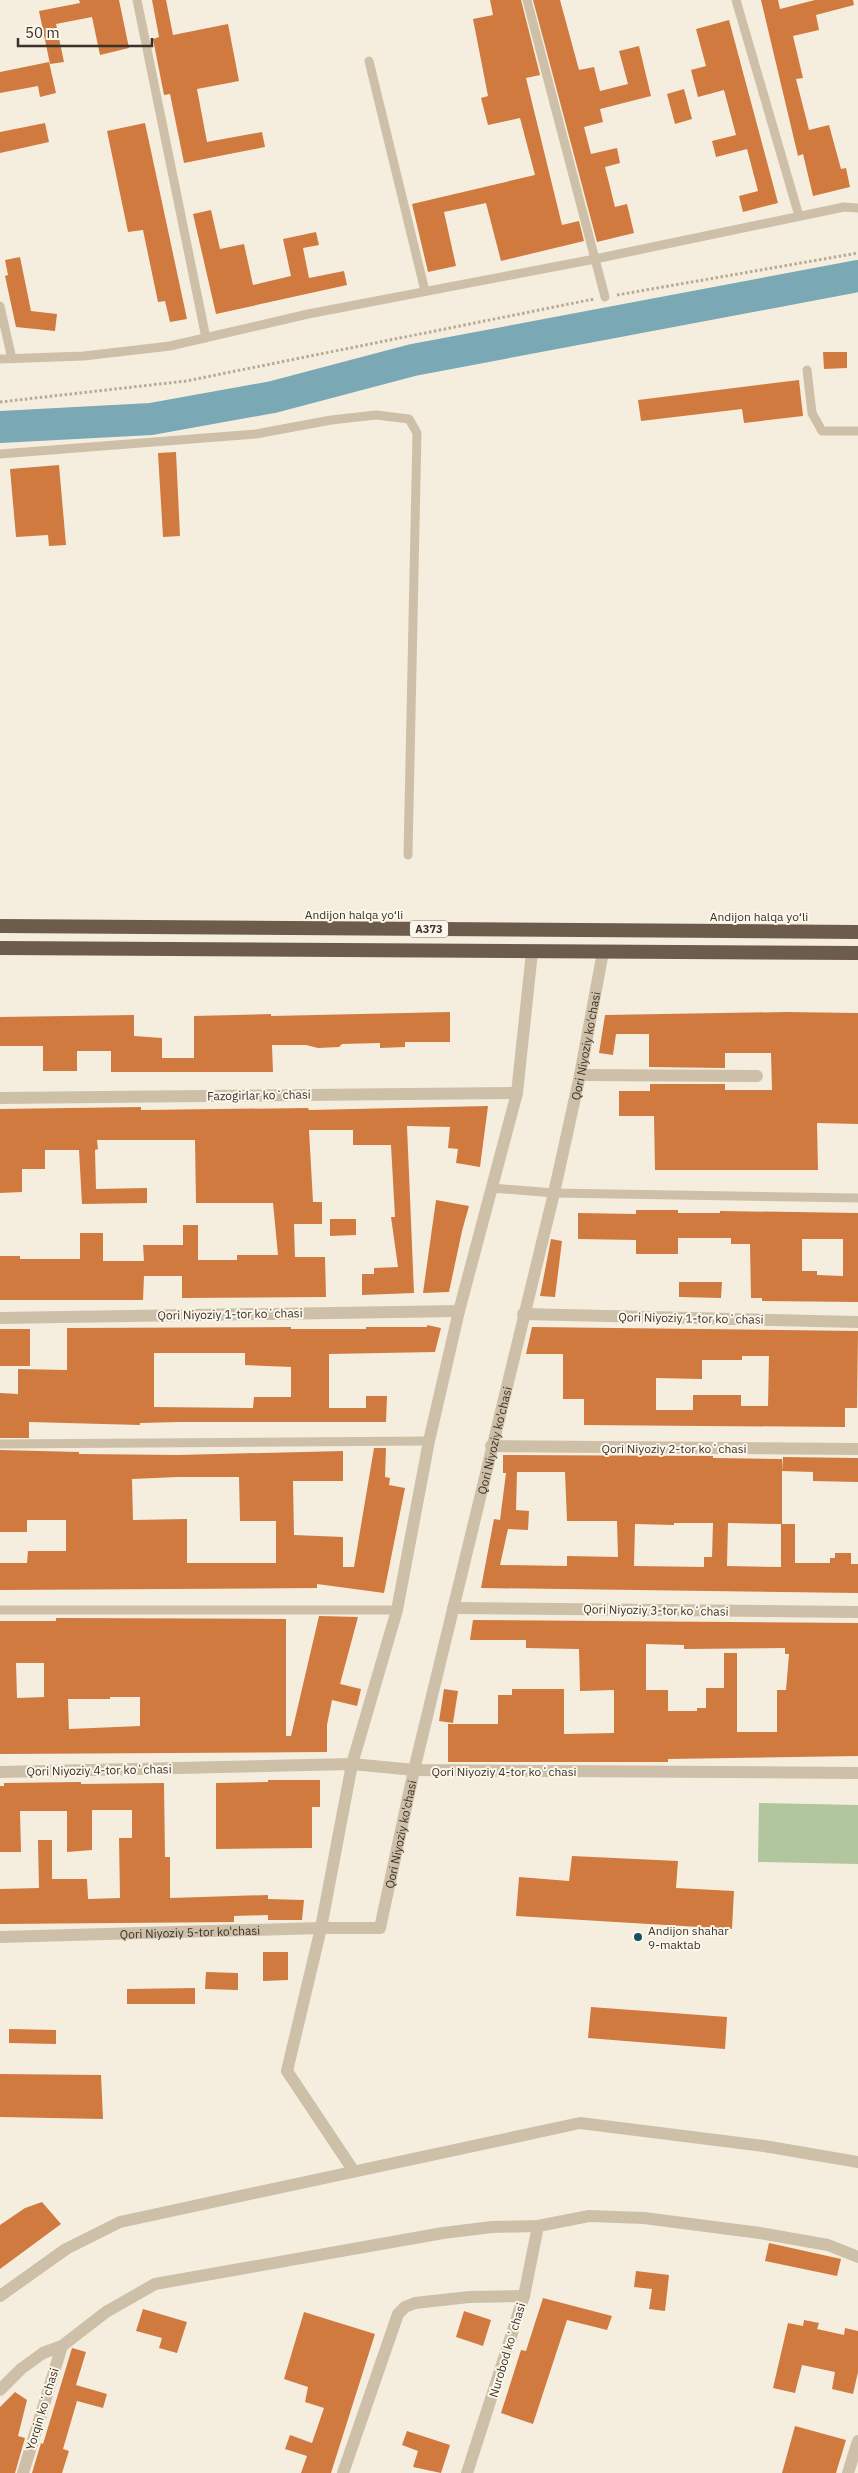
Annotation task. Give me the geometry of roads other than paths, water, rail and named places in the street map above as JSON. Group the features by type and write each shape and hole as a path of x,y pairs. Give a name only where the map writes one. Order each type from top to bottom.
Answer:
{"highway":[{"name":"Andijon halqa yo‘li","path":"0,926 858,932"},
{"name":"A373","path":"0,948 858,953"}],"street":[{"path":"353,2170 287,2071 321,1928 352,1764 397,1610 429,1441 459,1311 517,1093 532,952"},
{"name":"Qori Niyoziy ko'chasi","path":"380,1928 414,1770 523,1314 554,1193 580,1075 603,952"},
{"path":"580,1075 757,1076"},
{"name":"Fazogirlar koʻchasi","path":"0,1098 517,1093"},
{"name":"Qori Niyoziy 1-tor koʻchasi","path":"0,1318 459,1311"},
{"name":"Qori Niyoziy 1-tor koʻchasi","path":"523,1314 858,1322"},
{"name":"Qori Niyoziy 2-tor koʻchasi","path":"491,1446 858,1449"},
{"name":"Qori Niyoziy 3-tor koʻchasi","path":"453,1608 858,1612"},
{"name":"Qori Niyoziy 4-tor koʻchasi","path":"0,1772 352,1764 414,1770 858,1774"},
{"name":"Qori Niyoziy 5-tor ko'chasi","path":"0,1937 380,1928"},
{"path":"0,2296 66,2249 120,2222 353,2170 580,2123 764,2146 858,2162"},
{"path":"0,2390 21,2369 43,2353 62,2346 106,2312 155,2284 443,2233 492,2227 538,2226 589,2216 644,2218 760,2233 828,2245 858,2256"},
{"name":"Nurobod koʻchasi","path":"467,2473 524,2296 538,2226"},
{"path":"343,2473 398,2314 405,2307 415,2303 470,2297 524,2296"},
{"name":"Yorqin koʻchasi","path":"23,2473 62,2346"},
{"path":"848,2473 858,2441"}],"lane":[{"path":"137,0 206,338"},
{"path":"526,0 605,297"},
{"path":"736,0 799,216"},
{"path":"369,61 425,291"},
{"path":"0,359 103,354 170,346 308,314 595,259 844,207 858,208"},
{"path":"0,306 12,359"},
{"path":"807,370 812,413 822,431 858,431"},
{"path":"0,454 256,434 331,420 376,415 409,419 417,433 408,855"},
{"path":"492,1188 554,1193 858,1198"},
{"path":"0,1444 429,1441"},
{"path":"0,1610 397,1610"}],"waterway":[{"path":"0,427 151,419 273,397 413,360 858,276"}],"place":[{"name":"Andijon shahar 9-maktab","path":"638,1937"}]}
